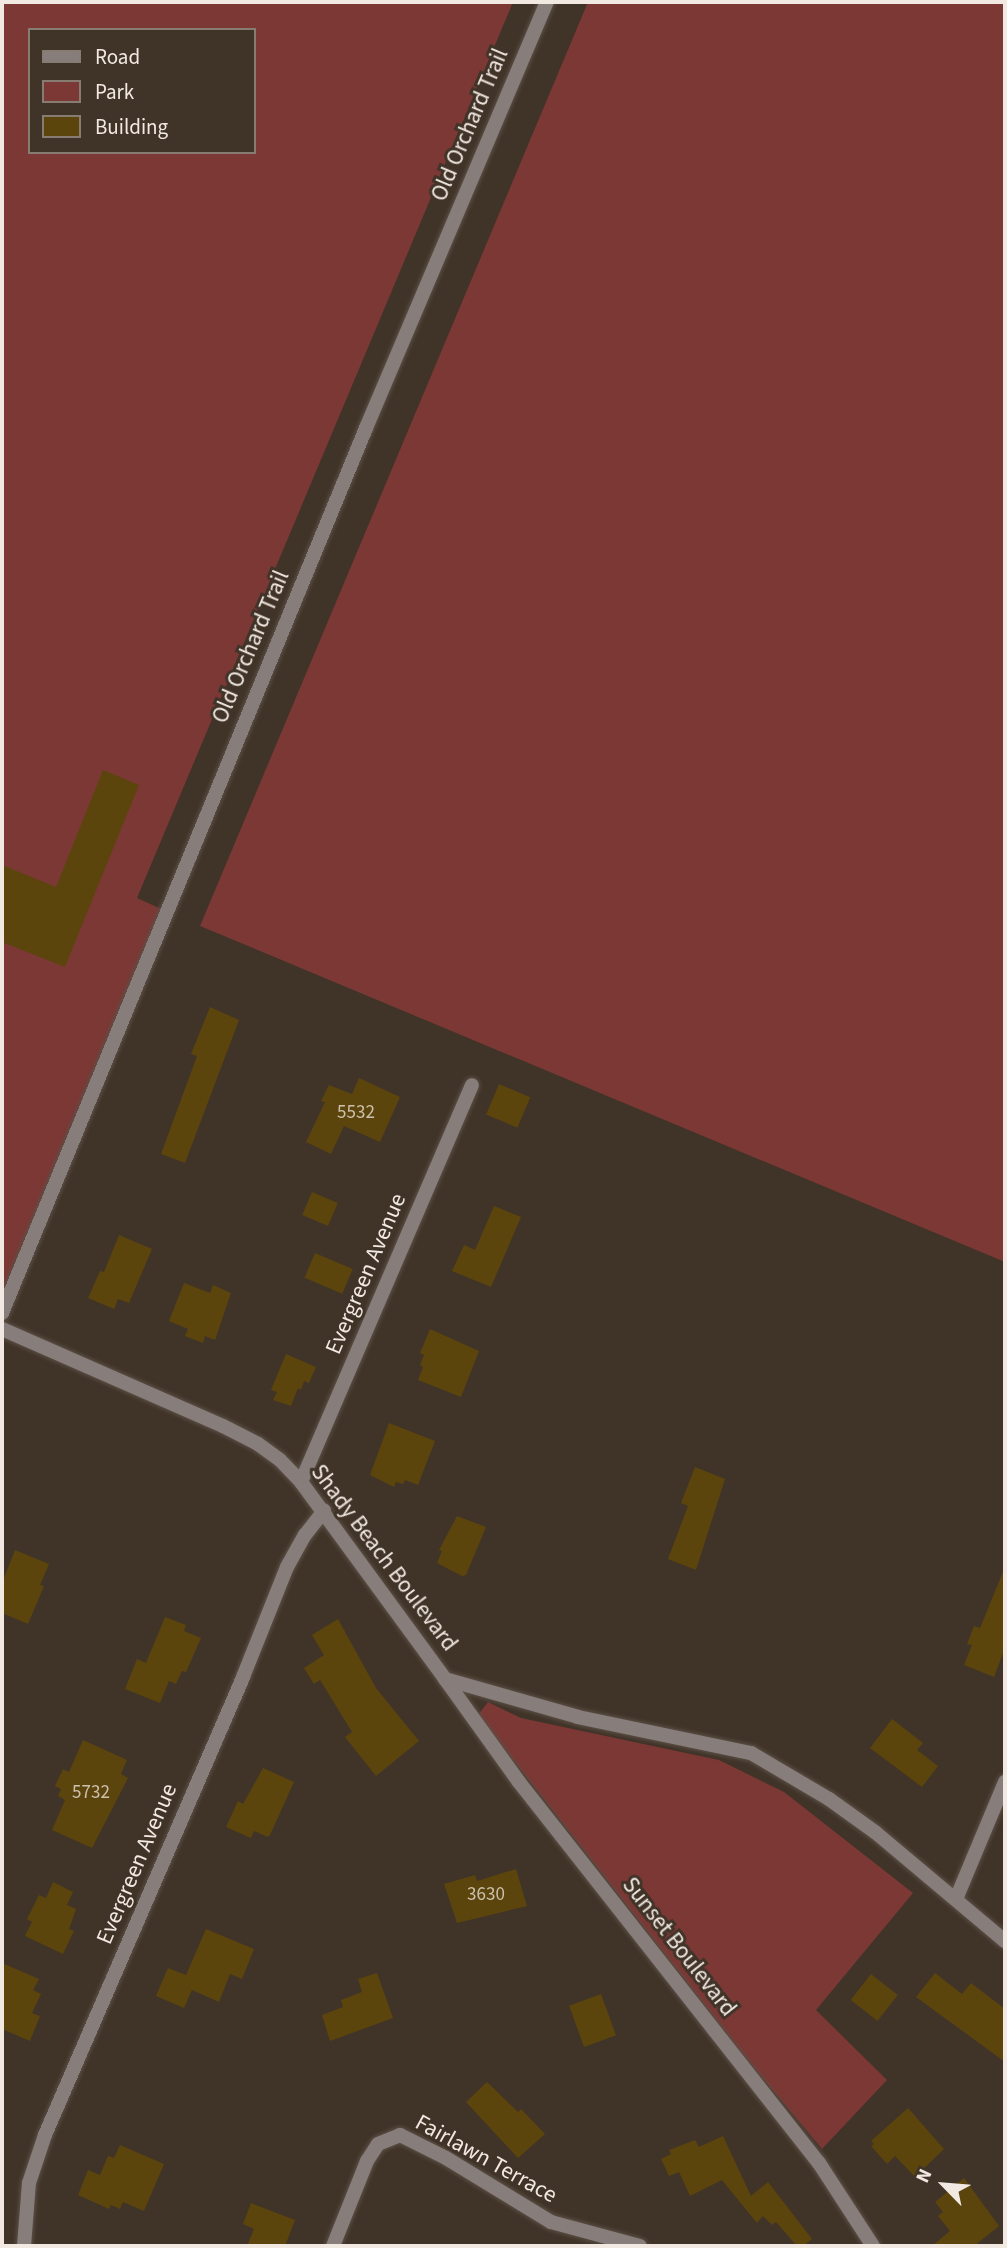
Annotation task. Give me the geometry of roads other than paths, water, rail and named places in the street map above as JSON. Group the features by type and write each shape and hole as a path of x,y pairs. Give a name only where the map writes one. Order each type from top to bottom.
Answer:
{"street":[{"name":"Old Orchard Trail","path":"2,1313 366,428 547,2"},
{"name":"Evergreen Avenue","path":"302,1482 472,1085"},
{"name":"Shady Beach Boulevard","path":"2,1329 258,1444 302,1482 445,1679 578,1717 751,1753 829,1799 875,1832 1005,1941"},
{"name":"Evergreen Avenue","path":"24,2246 29,2183 45,2135 243,1677 287,1567 305,1535 324,1511"},
{"name":"Sunset Boulevard","path":"445,1679 519,1782 819,2162 873,2246"},
{"path":"956,1899 1005,1782"},
{"name":"Fairlawn Terrace","path":"333,2246 367,2161 378,2144 391,2136 411,2138 551,2222 640,2246"}]}
